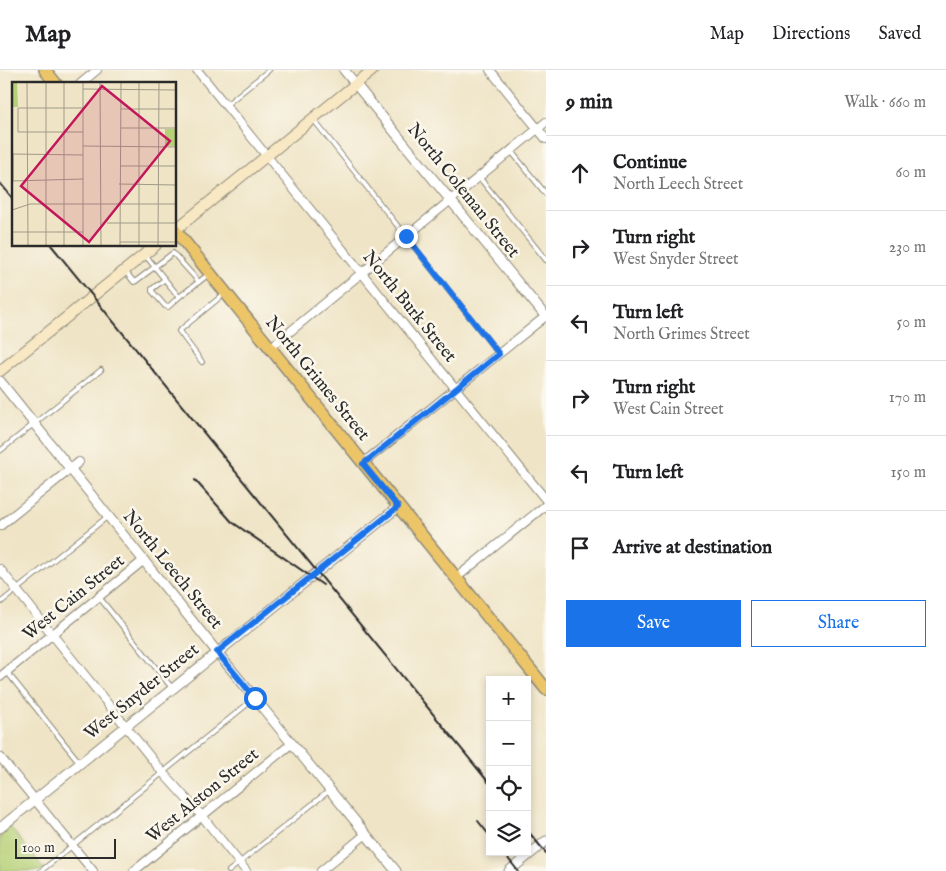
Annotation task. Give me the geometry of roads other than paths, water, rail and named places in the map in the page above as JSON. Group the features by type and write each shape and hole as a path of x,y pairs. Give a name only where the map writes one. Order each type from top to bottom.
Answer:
{"main road":[{"path":"45,70 54,82"},
{"path":"176,229 373,70"},
{"name":"North Grimes Street","path":"176,231 546,689"},
{"path":"0,371 155,246"}],"street":[{"path":"82,82 97,70"},
{"name":"North Burk Street","path":"197,70 546,500"},
{"name":"North Coleman Street","path":"344,70 546,317"},
{"path":"490,70 546,139"},
{"path":"270,348 546,122"},
{"path":"363,464 546,317"},
{"name":"North Leech Street","path":"0,381 291,744 396,871"},
{"path":"0,526 79,462"},
{"path":"456,578 546,505"},
{"name":"West Snyder Street","path":"0,828 398,507"},
{"name":"West Cain Street","path":"3,674 144,560"},
{"path":"0,569 163,773 202,816 246,871"},
{"name":"West Alston Street","path":"134,871 291,744"},
{"path":"0,757 93,871"},
{"path":"321,871 366,834"},
{"path":"509,871 546,841"}],"lane":[{"path":"226,105 269,70"},
{"path":"313,119 499,354"},
{"path":"511,151 546,194"},
{"path":"479,177 546,260"},
{"path":"124,270 134,282 173,253 199,282"},
{"path":"144,254 180,297"},
{"path":"165,279 152,291 165,306 168,306 210,273"},
{"path":"202,362 178,331 225,293"},
{"path":"0,451 102,370"},
{"path":"0,603 108,516"},
{"path":"99,597 172,688"},
{"path":"3,674 80,763"},
{"path":"41,871 255,698"},
{"path":"229,871 330,790"}],"railway":[{"path":"0,183 12,198"},
{"path":"52,246 486,779"},
{"path":"195,480 232,522 323,585"},
{"path":"478,821 486,831"},
{"path":"531,835 546,853"},
{"path":"506,856 518,871"}]}
